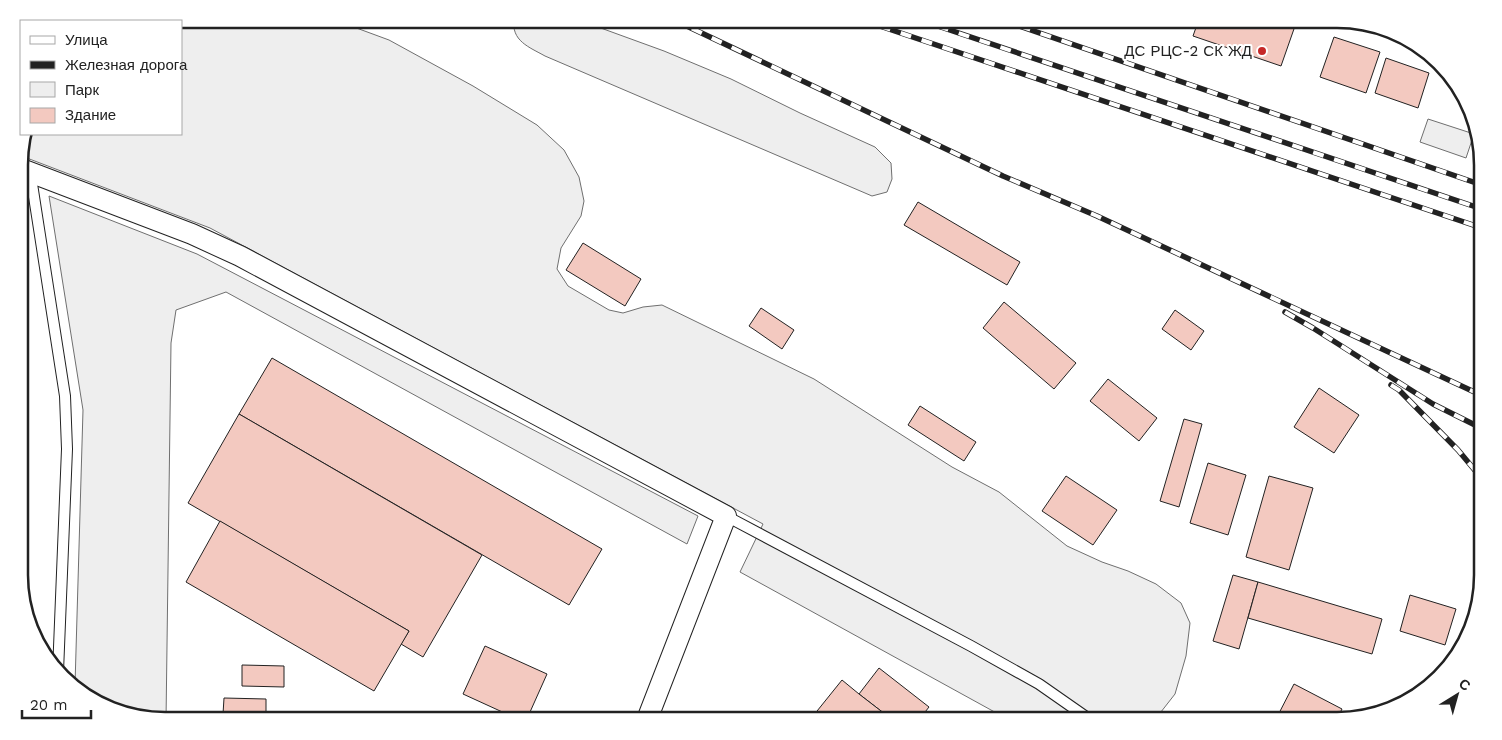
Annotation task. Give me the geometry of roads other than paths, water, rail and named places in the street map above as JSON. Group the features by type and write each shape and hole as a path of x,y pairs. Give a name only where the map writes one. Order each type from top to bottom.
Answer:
{"street":[{"path":"28,172 192,234 240,256 726,516 650,712"}],"lane":[{"path":"28,193 64,396 67,449 58,662"},
{"path":"726,516 1022,675 1080,712"}],"railway":[{"path":"691,28 1003,176 1097,216 1474,392"},
{"path":"886,28 1474,225"},
{"path":"944,28 1474,206"},
{"path":"1025,28 1474,182"},
{"path":"1285,312 1433,404 1474,424"},
{"path":"1391,385 1399,390 1458,450 1474,469"}],"place":[{"name":"ДС РЦС-2 СК ЖД","path":"1262,51"}]}
